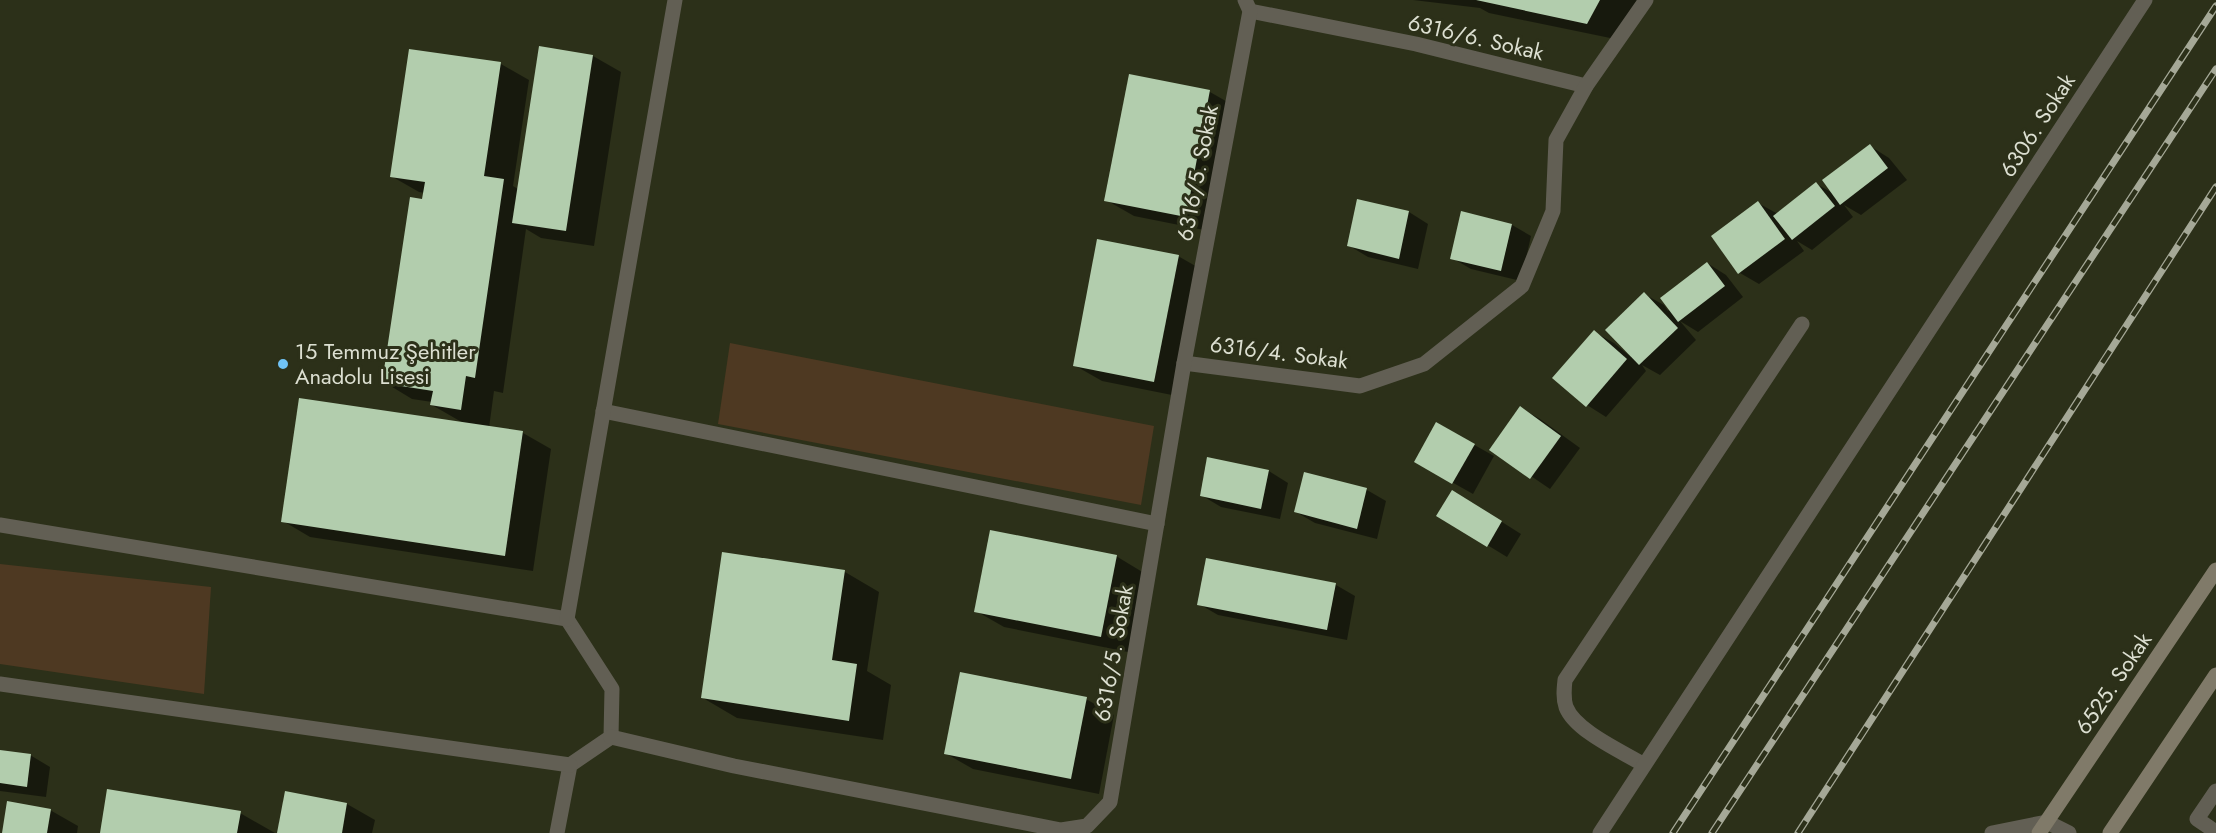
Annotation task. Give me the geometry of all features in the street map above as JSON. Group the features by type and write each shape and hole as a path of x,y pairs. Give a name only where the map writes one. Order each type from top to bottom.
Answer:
{"street":[{"path":"0,684 570,765 611,737 612,689 567,619 675,0"},
{"name":"6316/4. Sokak","path":"1184,363 1360,386 1424,364 1522,286 1552,211 1556,140 1586,86 1646,0"},
{"name":"6306. Sokak","path":"1600,833 2145,0"},
{"name":"6316/6. Sokak","path":"1248,6 1586,86"},
{"name":"6316/5. Sokak","path":"611,737 734,766 1061,830 1087,830 1110,802 1184,363 1248,6"},
{"path":"1644,765 1584,729 1573,719 1566,707 1565,680 1802,324"},
{"path":"603,411 1157,524"},
{"path":"0,525 567,619"},
{"name":"6525. Sokak","path":"2043,827 2216,570"},
{"path":"2110,833 2216,675"},
{"path":"557,833 570,765"},
{"path":"2216,791 2197,819 2216,832"},
{"path":"1992,833 2043,827 2069,833"}],"shaded area":[{"path":"730,343 1154,426 1141,505 718,424"},
{"path":"0,564 211,587 204,694 0,664"}],"building":[{"path":"1476,0 1600,0 1587,24"},
{"path":"539,46 593,55 566,231 512,223"},
{"name":"15 Temmuz Şehitler Anadolu Lisesi","path":"409,49 501,62 484,176 504,179 475,378 466,376 461,410 430,405 433,391 382,383 410,197 422,199 425,182 390,177"},
{"path":"1129,74 1210,90 1186,217 1104,201"},
{"path":"1870,144 1888,168 1840,205 1822,180"},
{"path":"1816,182 1835,206 1792,240 1773,216"},
{"path":"1357,199 1409,211 1399,259 1347,246"},
{"path":"1758,201 1785,239 1738,274 1711,236"},
{"path":"1461,211 1512,224 1501,271 1450,259"},
{"path":"1097,239 1179,255 1154,382 1073,366"},
{"path":"1707,262 1725,286 1678,322 1660,298"},
{"path":"1644,292 1678,328 1639,365 1605,330"},
{"path":"1594,330 1627,359 1586,407 1552,378"},
{"path":"299,398 523,431 505,556 281,522"},
{"path":"1520,406 1561,436 1530,479 1489,450"},
{"path":"1436,422 1475,444 1452,484 1414,462"},
{"path":"1207,457 1269,470 1261,509 1200,496"},
{"path":"1304,472 1367,488 1357,529 1294,512"},
{"path":"1452,490 1502,521 1487,547 1436,516"},
{"path":"990,530 1117,555 1101,637 974,612"},
{"path":"722,552 845,570 832,660 857,664 849,721 701,698"},
{"path":"1206,558 1336,583 1327,630 1197,605"},
{"path":"960,672 1087,697 1071,779 944,754"},
{"path":"0,750 31,754 27,787 0,783"},
{"path":"107,789 241,811 237,833 100,833"},
{"path":"285,791 347,803 342,833 277,833"},
{"path":"7,801 51,809 47,833 2,833"}],"railway":[{"path":"1673,833 2216,6"},
{"path":"1712,833 2216,69"},
{"path":"1798,833 2216,187"}],"place":[{"name":"15 Temmuz Şehitler Anadolu Lisesi","path":"283,364"}]}
